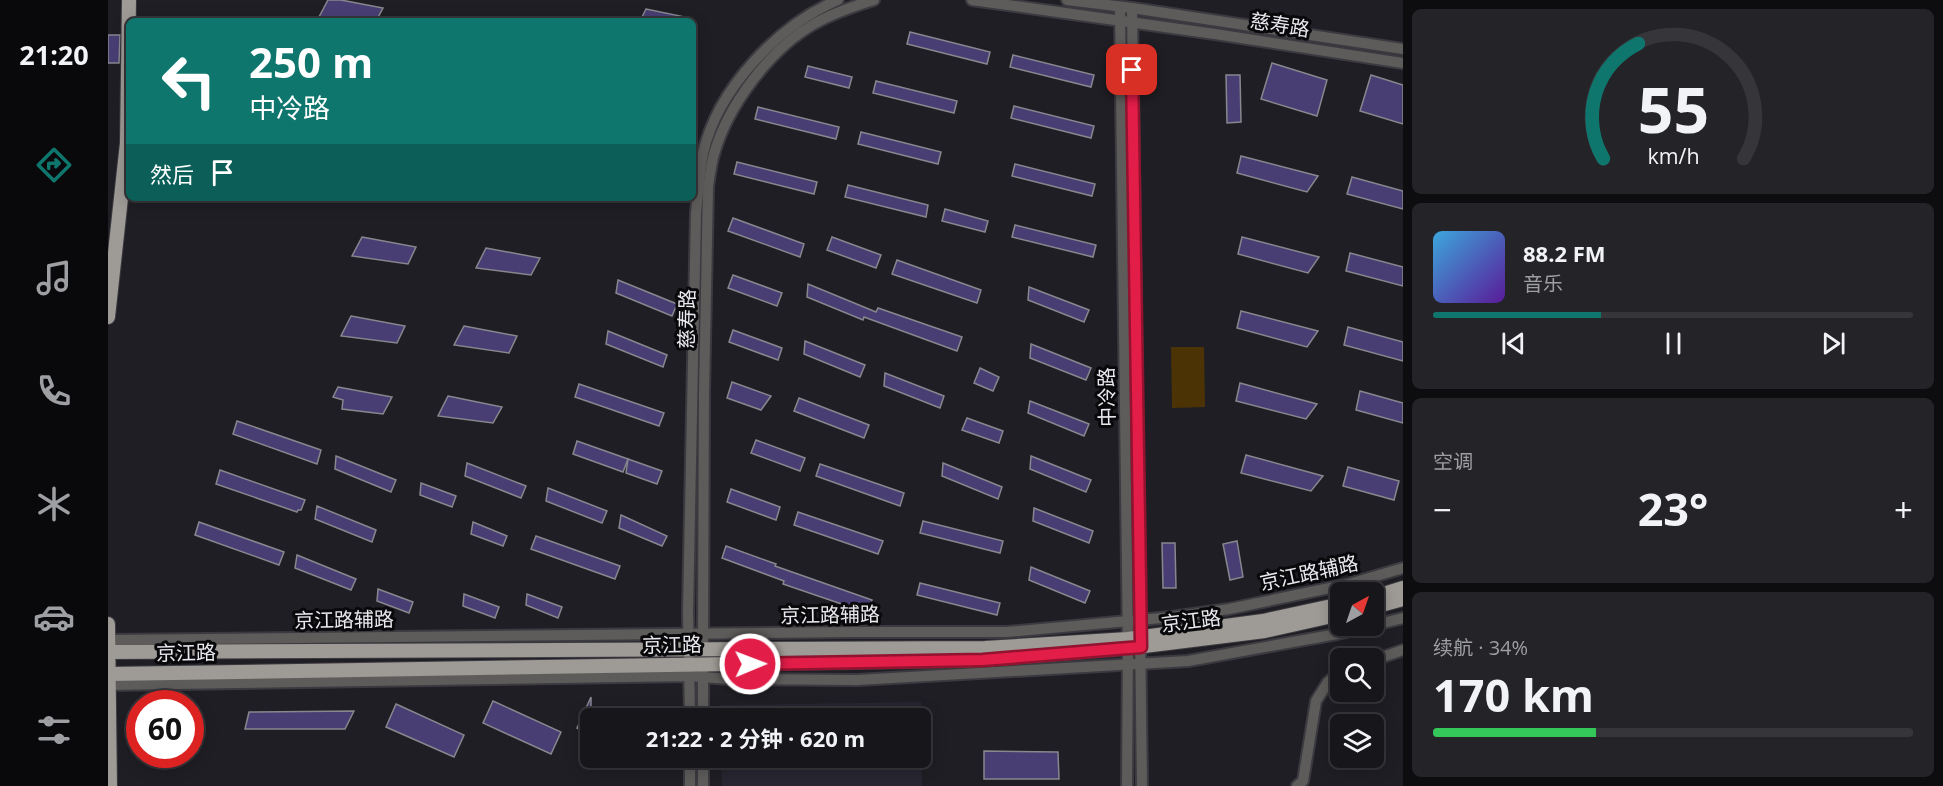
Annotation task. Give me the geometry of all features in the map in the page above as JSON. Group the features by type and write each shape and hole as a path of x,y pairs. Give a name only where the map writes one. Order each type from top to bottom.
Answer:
{"main road":[{"path":"129,0 129,18"},
{"path":"108,317 126,152"},
{"path":"1384,594 1403,588"},
{"path":"1384,604 1403,599"},
{"name":"京江路","path":"1134,643 1263,621 1330,606"},
{"name":"京江路","path":"108,679 696,664 983,660 1265,631 1330,616"},
{"path":"108,624 110,786"},
{"name":"京江路","path":"108,652 696,664"}],"street":[{"name":"慈寿路","path":"702,708 696,664 688,635 696,213 703,154 714,119 759,56 804,18 838,0"},
{"name":"慈寿路","path":"691,708 696,664 703,635 708,197 714,153 738,101 769,61 812,25 834,14 874,0"},
{"name":"慈寿路","path":"972,0 1403,63"},
{"name":"慈寿路","path":"1068,0 1403,49"},
{"name":"中冷路","path":"1120,7 1128,622 1141,664 1142,786"},
{"name":"中冷路","path":"1127,786 1128,665 1140,621 1132,8"},
{"name":"京江路辅路","path":"108,640 1007,632 1140,621 1229,609 1349,584 1403,568"},
{"path":"1384,622 1403,618"},
{"path":"696,664 857,680 1188,661 1330,635"},
{"path":"1384,657 1403,650"},
{"path":"1297,786 1303,782 1316,701 1330,681"},
{"path":"690,768 690,786"},
{"path":"703,768 703,786"}],"shaded area":[{"path":"1171,347 1204,347 1205,407 1172,408"},
{"path":"921,702 921,708 721,708 721,705"},
{"path":"721,768 922,768 922,786 722,786"}],"building":[{"path":"328,0 341,0 383,8 378,18 319,17"},
{"path":"646,9 685,17 685,18 642,18"},
{"path":"910,32 990,52 987,64 907,44"},
{"path":"108,35 120,35 119,63 108,63"},
{"path":"1013,55 1094,75 1091,87 1010,67"},
{"path":"1272,63 1327,80 1317,116 1261,99"},
{"path":"808,66 852,77 849,88 805,77"},
{"path":"1226,75 1240,75 1241,122 1227,123"},
{"path":"1371,75 1403,85 1403,124 1360,111"},
{"path":"876,81 957,101 954,113 873,93"},
{"path":"1014,106 1094,126 1091,138 1011,118"},
{"path":"758,107 839,127 836,139 755,119"},
{"path":"861,132 941,152 938,164 858,144"},
{"path":"1241,156 1318,176 1307,192 1237,173"},
{"path":"737,162 817,182 814,194 734,174"},
{"path":"1015,164 1095,184 1092,196 1012,176"},
{"path":"1352,177 1403,191 1403,209 1347,194"},
{"path":"848,185 928,205 926,217 845,197"},
{"path":"945,209 988,221 985,232 942,221"},
{"path":"733,218 804,244 800,257 728,231"},
{"path":"1015,225 1096,245 1093,257 1012,237"},
{"path":"362,237 416,247 408,264 352,256"},
{"path":"832,237 881,255 876,268 827,250"},
{"path":"1242,237 1319,257 1308,273 1238,254"},
{"path":"486,248 540,258 531,275 476,268"},
{"path":"1350,253 1403,267 1403,286 1346,271"},
{"path":"897,260 981,290 977,303 892,274"},
{"path":"733,275 782,293 777,306 728,288"},
{"path":"618,280 677,304 672,316 616,293"},
{"path":"808,284 876,312 878,308 962,337 957,351 864,317 863,320 807,297"},
{"path":"1029,287 1089,310 1084,322 1028,300"},
{"path":"1241,311 1318,331 1307,347 1237,328"},
{"path":"351,316 405,326 397,343 341,336"},
{"path":"464,326 517,336 509,353 454,345"},
{"path":"1348,327 1403,342 1403,361 1344,345"},
{"path":"733,330 782,348 778,360 729,342"},
{"path":"608,331 667,355 663,367 606,344"},
{"path":"805,341 865,365 860,377 804,354"},
{"path":"1031,344 1091,368 1086,380 1030,358"},
{"path":"980,368 999,377 993,391 974,383"},
{"path":"885,373 944,396 940,408 884,386"},
{"path":"732,382 771,396 761,410 727,398"},
{"path":"1240,383 1317,404 1306,419 1236,401"},
{"path":"579,384 664,413 659,426 575,397"},
{"path":"338,387 392,397 383,414 342,409 343,400 333,397"},
{"path":"1360,391 1403,403 1403,423 1356,410"},
{"path":"448,396 502,407 493,423 438,416"},
{"path":"799,398 869,425 864,438 794,411"},
{"path":"1030,401 1089,424 1084,436 1028,413"},
{"path":"967,418 1003,431 999,443 962,430"},
{"path":"237,421 321,450 317,464 233,434"},
{"path":"756,440 805,458 800,471 751,453"},
{"path":"577,441 628,459 623,472 573,454"},
{"path":"1246,455 1323,476 1311,491 1241,473"},
{"path":"336,456 396,480 391,492 335,469"},
{"path":"1031,456 1091,480 1086,492 1030,469"},
{"path":"628,459 662,471 657,484 626,473"},
{"path":"467,463 526,486 521,498 465,476"},
{"path":"943,463 1002,487 998,499 942,476"},
{"path":"820,464 904,493 900,506 816,476"},
{"path":"1348,467 1399,481 1394,500 1343,486"},
{"path":"220,470 305,500 301,510 297,512 216,484"},
{"path":"421,483 456,496 452,507 420,495"},
{"path":"548,488 607,511 602,523 546,501"},
{"path":"731,489 780,507 776,520 727,502"},
{"path":"317,506 376,530 372,542 315,519"},
{"path":"1034,508 1093,531 1089,543 1033,521"},
{"path":"798,512 883,541 878,554 794,525"},
{"path":"621,515 667,536 662,546 619,528"},
{"path":"923,521 1003,541 1000,553 920,533"},
{"path":"199,522 284,552 279,565 195,535"},
{"path":"473,522 507,536 503,546 471,534"},
{"path":"536,536 620,566 615,579 531,549"},
{"path":"1237,541 1243,577 1230,580 1223,544"},
{"path":"1162,543 1175,543 1176,588 1163,588"},
{"path":"726,546 872,600 868,613 783,584 784,581 722,558"},
{"path":"297,555 356,579 351,590 295,568"},
{"path":"1031,567 1090,591 1085,603 1029,580"},
{"path":"920,583 1000,603 997,615 917,595"},
{"path":"378,589 413,602 409,613 377,601"},
{"path":"464,594 499,607 495,618 463,606"},
{"path":"527,594 562,607 558,618 526,605"},
{"path":"591,697 591,707 593,708 586,708"},
{"path":"493,701 561,732 551,754 483,723"},
{"path":"396,704 464,735 454,757 386,727"},
{"path":"354,711 345,729 245,729 249,712"},
{"path":"984,751 1058,752 1059,779 984,779"}],"route":[{"path":"750,664 983,660 1141,647 1132,70"}]}
